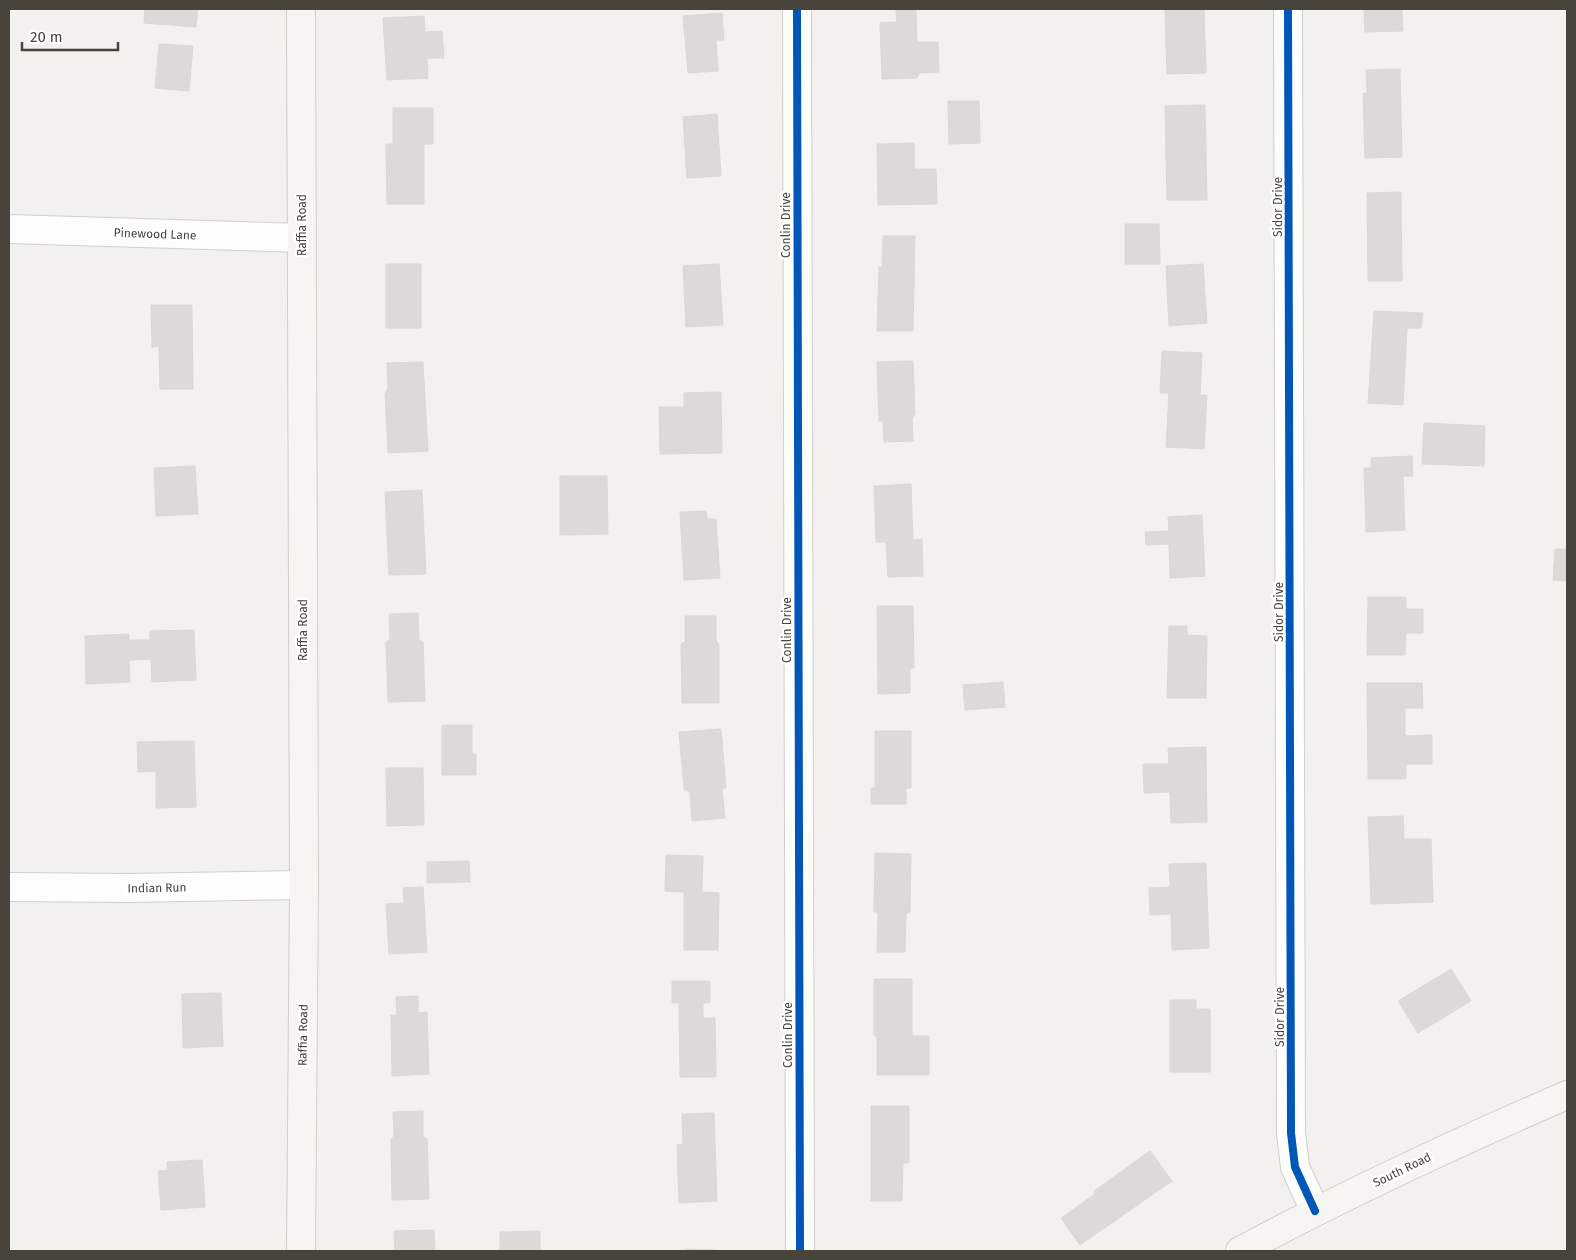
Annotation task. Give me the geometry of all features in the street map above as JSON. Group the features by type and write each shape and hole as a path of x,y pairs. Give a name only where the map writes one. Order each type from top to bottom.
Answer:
{"main road":[{"name":"Raffia Road","path":"301,9 304,885 301,1251"},
{"name":"South Road","path":"1240,1251 1315,1211 1473,1136 1567,1095"}],"street":[{"name":"Conlin Drive","path":"797,9 800,1251"},
{"name":"Sidor Drive","path":"1288,9 1291,1133 1294,1167 1315,1211"},
{"name":"Pinewood Lane","path":"9,229 302,238"},
{"name":"Indian Run","path":"9,887 128,888 304,885"}],"building":[{"path":"145,9 198,9 196,27 144,23"},
{"path":"1165,9 1204,9 1206,73 1167,74"},
{"path":"1364,9 1402,9 1403,31 1365,32"},
{"path":"896,10 916,10 917,42 938,42 939,72 919,73 917,78 882,79 880,23 897,22"},
{"path":"722,13 724,40 716,40 718,71 688,73 683,16"},
{"path":"424,16 425,32 442,31 444,58 427,58 428,78 387,80 383,18"},
{"path":"159,44 193,46 189,91 155,88"},
{"path":"1400,69 1402,157 1365,158 1363,93 1367,93 1366,70"},
{"path":"948,101 979,101 980,143 949,144"},
{"path":"1205,105 1207,200 1167,200 1165,106"},
{"path":"393,108 433,108 433,144 424,144 424,204 387,204 386,144 393,144"},
{"path":"717,114 721,176 687,178 683,117"},
{"path":"914,143 914,169 936,169 937,204 878,205 877,144"},
{"path":"1401,192 1402,281 1368,281 1367,193"},
{"path":"1125,224 1159,224 1160,264 1125,264"},
{"path":"883,236 915,236 913,331 877,331 879,267 882,267"},
{"path":"386,264 421,264 421,328 386,328"},
{"path":"719,264 723,325 686,327 683,266"},
{"path":"1203,264 1207,323 1169,326 1166,266"},
{"path":"151,305 192,305 193,389 160,389 159,346 152,347"},
{"path":"1374,311 1423,313 1421,328 1407,328 1403,405 1368,403"},
{"path":"1162,351 1202,353 1200,395 1207,395 1204,449 1166,447 1169,393 1160,393"},
{"path":"913,361 915,414 912,418 913,441 884,442 883,421 879,421 877,362"},
{"path":"423,362 428,451 388,453 385,394 388,388 387,363"},
{"path":"721,392 722,453 660,454 659,407 684,407 684,393"},
{"path":"1424,423 1485,426 1484,466 1422,464"},
{"path":"1412,456 1413,476 1403,476 1405,530 1366,532 1364,468 1371,468 1371,458"},
{"path":"195,466 198,514 156,516 154,468"},
{"path":"560,476 607,476 608,534 560,535"},
{"path":"911,484 913,540 922,539 923,576 888,577 886,542 876,542 874,486"},
{"path":"422,490 426,574 389,575 385,492"},
{"path":"706,511 707,519 716,519 720,578 684,580 680,512"},
{"path":"1202,515 1205,576 1170,578 1169,544 1146,545 1145,532 1169,531 1168,517"},
{"path":"1555,549 1567,549 1567,581 1553,580"},
{"path":"1368,597 1406,597 1406,609 1423,609 1423,633 1406,633 1405,655 1367,655"},
{"path":"877,606 913,606 914,668 910,668 910,693 878,694"},
{"path":"418,613 419,640 423,642 425,701 388,702 386,642 390,639 389,614"},
{"path":"685,616 716,616 716,640 719,645 719,703 682,703 681,644 685,642"},
{"path":"1169,626 1187,626 1187,635 1207,636 1206,698 1167,698"},
{"path":"194,630 196,680 152,682 151,659 129,660 130,682 86,684 85,636 129,634 129,640 150,640 150,631"},
{"path":"1003,682 1005,707 965,710 963,685"},
{"path":"1367,683 1422,683 1423,708 1405,708 1405,736 1432,735 1432,764 1406,764 1406,779 1368,779"},
{"path":"442,725 472,725 472,754 476,754 476,775 442,775"},
{"path":"721,729 726,788 722,788 725,818 692,821 690,792 684,789 679,732"},
{"path":"875,731 911,731 911,788 906,788 906,804 871,804 871,788 875,788"},
{"path":"194,741 196,807 156,808 156,771 138,772 137,742"},
{"path":"1206,747 1207,822 1171,823 1170,792 1144,793 1143,764 1169,764 1168,748"},
{"path":"386,768 423,768 424,825 387,826"},
{"path":"1403,816 1404,839 1431,839 1433,902 1371,904 1368,817"},
{"path":"875,853 911,854 910,912 906,914 905,952 877,952 878,912 874,912"},
{"path":"666,855 703,856 702,892 719,893 718,950 684,950 684,892 665,891"},
{"path":"469,861 470,882 427,883 427,862"},
{"path":"1206,863 1209,948 1172,950 1171,914 1150,915 1149,888 1170,887 1169,864"},
{"path":"423,887 427,952 389,954 386,904 404,903 403,888"},
{"path":"1451,969 1471,1001 1418,1033 1398,1001"},
{"path":"874,979 912,979 912,1036 929,1036 929,1075 877,1075 877,1037 874,1035"},
{"path":"672,981 710,981 710,1003 703,1003 703,1018 715,1018 716,1077 680,1077 679,1003 672,1003"},
{"path":"221,993 223,1046 183,1048 182,994"},
{"path":"418,996 418,1013 427,1012 429,1074 392,1076 391,1015 397,1015 396,997"},
{"path":"1170,1000 1196,1000 1196,1009 1210,1009 1210,1072 1170,1072"},
{"path":"871,1106 909,1106 909,1163 903,1163 902,1201 871,1201"},
{"path":"423,1111 423,1137 427,1139 429,1199 392,1200 391,1140 394,1136 393,1112"},
{"path":"714,1113 717,1201 679,1203 677,1145 683,1144 682,1114"},
{"path":"1150,1151 1172,1181 1080,1245 1061,1218 1095,1194 1094,1191"},
{"path":"202,1160 205,1207 161,1210 158,1171 168,1170 167,1162"},
{"path":"434,1230 435,1251 395,1251 394,1231"},
{"path":"540,1231 540,1251 500,1251 500,1232"},
{"path":"685,1249 716,1250 716,1251 685,1251"}],"cycle path":[{"path":"797,9 800,1251"},
{"path":"1288,9 1291,1133 1295,1167 1315,1211"}]}
